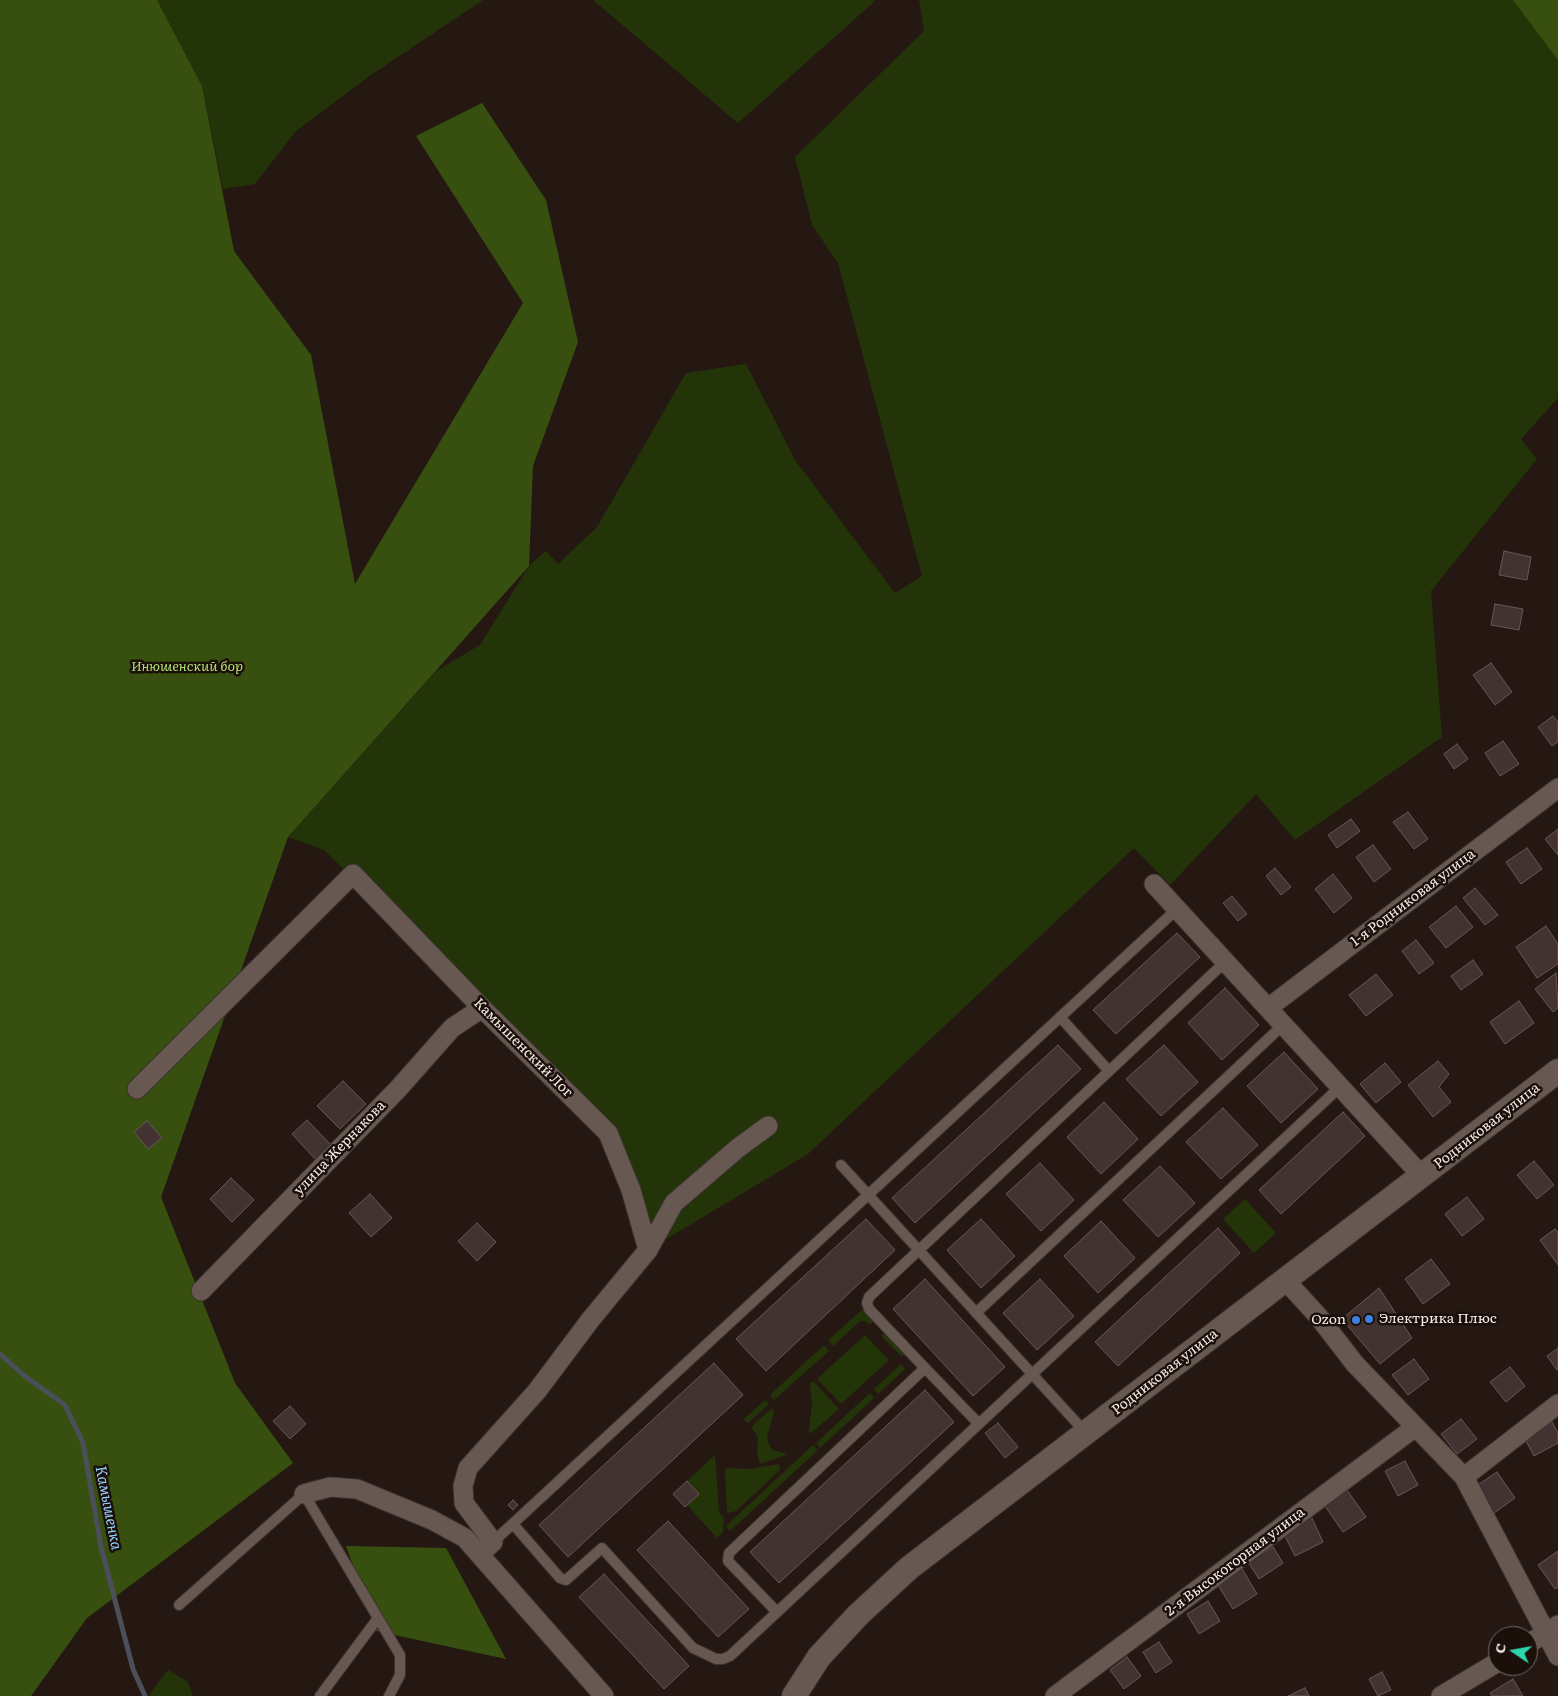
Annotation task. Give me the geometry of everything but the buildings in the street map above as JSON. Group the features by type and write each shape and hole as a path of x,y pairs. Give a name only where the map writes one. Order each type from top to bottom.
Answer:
{"street":[{"name":"1-я Родниковая улица","path":"1268,1008 1558,788"},
{"name":"Камышенский Лог","path":"137,1088 353,874 482,1008 608,1133 631,1190 648,1250"},
{"path":"1153,884 1422,1176"},
{"name":"улица Жернакова","path":"201,1291 398,1089 452,1028 482,1008"},
{"name":"Родниковая улица","path":"794,1696 819,1657 858,1615 909,1568 1558,1071"},
{"path":"604,1696 486,1548 464,1503 462,1486 468,1468 537,1391 591,1319 648,1250 674,1203 738,1148 768,1126"},
{"path":"1285,1280 1318,1316 1355,1364 1414,1428 1464,1477 1552,1629 1558,1656"},
{"path":"1464,1477 1558,1404"},
{"name":"2-я Высокогорная улица","path":"1055,1696 1414,1428"},
{"path":"304,1494 330,1487 357,1489 432,1520 486,1548"},
{"path":"1538,1638 1552,1629"},
{"path":"1441,1696 1488,1668"}],"lane":[{"path":"486,1548 1177,909"},
{"path":"979,1424 869,1309 867,1303 869,1297 1225,962"},
{"path":"1060,1017 1109,1071"},
{"path":"976,1313 1283,1025"},
{"path":"513,1524 560,1578 566,1580 602,1548 693,1648 716,1659 730,1656 1340,1087"},
{"path":"841,1165 1086,1433"},
{"path":"777,1612 728,1561 729,1553 925,1368"},
{"path":"179,1605 304,1494 400,1655 400,1675 388,1696"},
{"path":"320,1696 378,1618"}],"green space":[{"name":"Инюшенский бор","path":"0,0 157,0 202,86 234,251 311,355 355,584 523,303 416,136 482,103 546,200 578,342 533,466 529,566 288,837 161,1197 235,1383 293,1463 87,1618 31,1696 0,1696"},
{"path":"157,0 483,0 371,75 296,131 255,184 223,189 202,86"},
{"path":"593,0 874,0 874,2 738,123"},
{"path":"919,0 1558,0 1558,398 1521,439 1537,459 1431,591 1442,737 1295,840 1256,794 1170,885 1134,848 808,1154 648,1250 608,1133 324,850 288,837 436,671 480,645 529,566 546,551 558,564 597,527 686,373 746,364 795,460 895,593 922,576 838,263 812,225 795,157 924,31"},
{"path":"1513,0 1558,0 1558,60"},
{"path":"1245,1199 1276,1233 1254,1253 1223,1219"},
{"path":"864,1308 874,1320 869,1325 866,1321 860,1321 833,1346 828,1340"},
{"path":"885,1332 908,1355 901,1356 881,1336"},
{"path":"865,1335 889,1360 841,1404 817,1379"},
{"path":"824,1345 829,1351 774,1400 770,1395"},
{"path":"901,1364 905,1369 878,1394 874,1389"},
{"path":"813,1381 839,1409 810,1434 812,1404 810,1383"},
{"path":"870,1393 874,1398 820,1448 816,1443"},
{"path":"765,1400 769,1404 748,1423 744,1419"},
{"path":"772,1408 774,1412 767,1437 769,1444 773,1450 788,1454 760,1464 757,1451 758,1437 751,1427"},
{"path":"813,1445 818,1450 730,1531 726,1526"},
{"path":"715,1455 719,1512 724,1518 723,1532 717,1538 687,1505 699,1494 687,1481"},
{"path":"779,1464 780,1470 736,1511 727,1513 725,1471 727,1468 750,1469"},
{"path":"346,1546 446,1548 506,1659 376,1631"},
{"path":"168,1670 188,1682 193,1696 148,1696"}],"waterway":[{"name":"Камышенка","path":"0,1354 26,1377 65,1405 83,1443 101,1547 133,1669 145,1696"}],"place":[{"name":"Электрика Плюс","path":"1369,1319"},
{"name":"Ozon","path":"1356,1320"}]}
